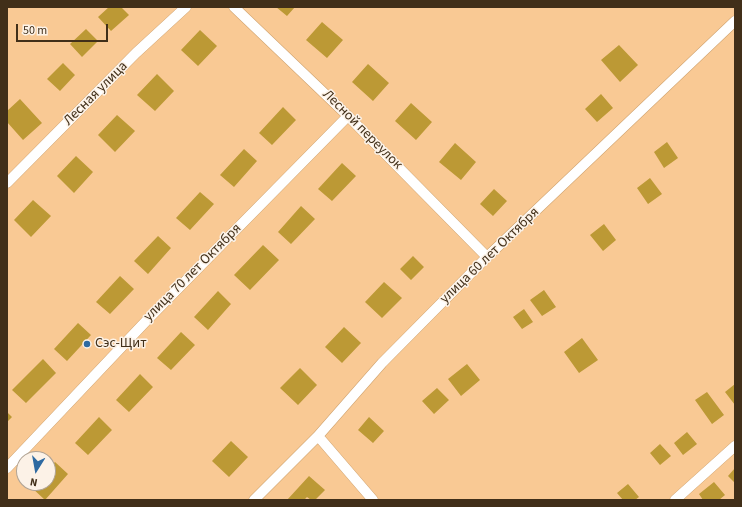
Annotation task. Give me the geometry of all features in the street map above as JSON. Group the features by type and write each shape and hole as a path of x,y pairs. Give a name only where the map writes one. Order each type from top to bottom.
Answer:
{"street":[{"name":"Лесная улица","path":"7,183 136,53 186,7"},
{"name":"Лесной переулок","path":"234,7 348,116 487,257"},
{"name":"улица 60 лет Октября","path":"254,500 318,436 382,363 487,257 735,21"},
{"name":"улица 70 лет Октября","path":"7,468 148,319 348,116"},
{"path":"318,436 373,500"},
{"path":"675,500 735,446"}],"building":[{"path":"109,7 121,7 129,15 111,31 98,17"},
{"path":"276,7 295,7 287,16"},
{"path":"322,22 343,40 327,58 306,40"},
{"path":"86,29 98,41 82,57 70,44"},
{"path":"200,30 217,46 198,66 181,50"},
{"path":"619,45 638,65 620,82 601,60"},
{"path":"63,63 75,75 60,91 47,79"},
{"path":"368,64 389,83 373,101 352,82"},
{"path":"157,74 174,91 155,111 137,95"},
{"path":"601,94 613,108 597,122 585,109"},
{"path":"20,99 42,123 23,140 7,122 7,111"},
{"path":"411,103 432,122 416,140 395,121"},
{"path":"283,107 296,120 272,145 259,133"},
{"path":"117,115 135,131 115,152 98,135"},
{"path":"667,142 678,158 664,168 654,152"},
{"path":"455,143 476,162 461,180 439,162"},
{"path":"244,149 257,161 234,187 220,175"},
{"path":"76,156 93,172 74,193 57,176"},
{"path":"342,163 356,176 332,201 318,189"},
{"path":"650,178 662,194 648,204 637,188"},
{"path":"494,189 507,201 493,216 480,204"},
{"path":"200,192 214,204 190,230 176,218"},
{"path":"33,200 51,216 31,237 14,220"},
{"path":"301,206 315,219 291,244 278,232"},
{"path":"604,224 616,240 603,251 590,235"},
{"path":"158,236 171,248 148,274 134,261"},
{"path":"263,245 279,260 250,290 234,275"},
{"path":"413,256 424,267 411,280 400,269"},
{"path":"120,276 134,289 110,314 96,302"},
{"path":"384,282 402,298 382,318 365,302"},
{"path":"544,290 556,307 542,316 530,300"},
{"path":"218,291 231,304 208,330 194,317"},
{"path":"524,309 533,322 522,329 513,317"},
{"path":"78,323 91,335 67,361 54,349"},
{"path":"344,327 361,343 342,363 325,347"},
{"path":"181,332 195,345 171,370 157,358"},
{"path":"582,338 598,360 579,373 564,352"},
{"path":"43,359 56,373 26,403 12,390"},
{"path":"467,364 480,380 461,396 448,379"},
{"path":"300,368 317,385 298,405 280,388"},
{"path":"140,374 153,387 129,412 116,400"},
{"path":"735,384 735,405 725,392"},
{"path":"437,388 449,400 434,414 422,401"},
{"path":"707,392 724,415 712,424 695,400"},
{"path":"7,412 12,417 7,422"},
{"path":"99,417 112,430 88,455 75,443"},
{"path":"369,417 384,431 373,443 358,430"},
{"path":"687,432 697,444 683,455 674,443"},
{"path":"231,441 248,457 229,477 212,461"},
{"path":"660,444 671,456 660,465 650,453"},
{"path":"56,463 68,474 56,488"},
{"path":"735,468 735,483 728,476"},
{"path":"309,476 325,490 315,500 311,500 307,497 304,500 287,500"},
{"path":"714,482 725,495 719,500 703,500 699,494"},
{"path":"628,484 639,497 635,500 623,500 617,493"},
{"path":"35,491 53,491 45,500"}],"place":[{"name":"Сэс-Щит","path":"87,344"}]}
